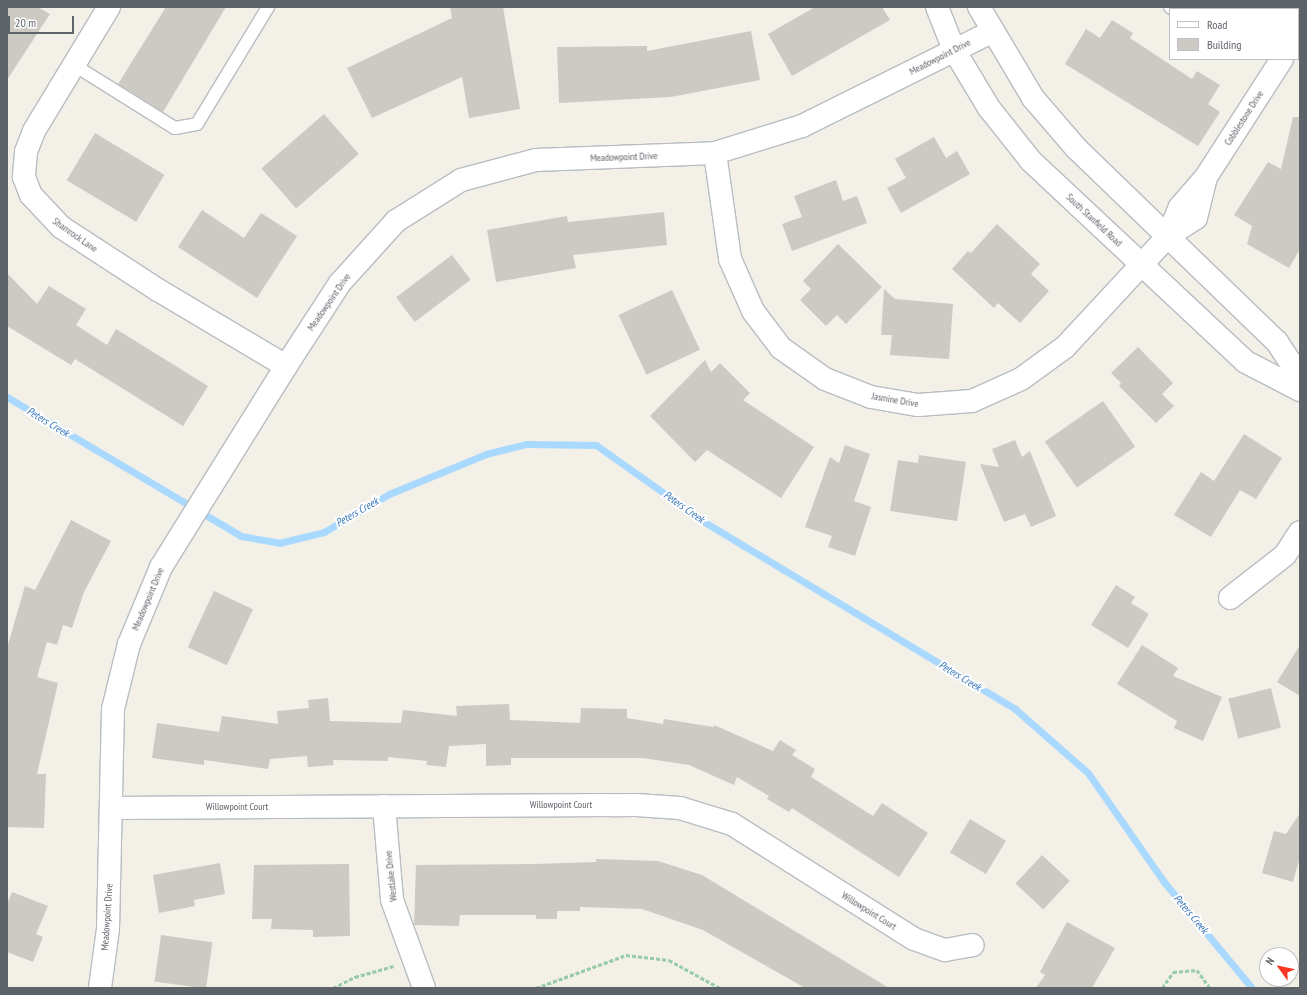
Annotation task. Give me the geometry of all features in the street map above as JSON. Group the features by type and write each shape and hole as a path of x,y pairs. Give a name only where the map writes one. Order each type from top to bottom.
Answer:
{"street":[{"name":"Shamrock Lane","path":"109,7 34,131 26,152 24,177 31,196 61,227 158,290 286,366"},
{"name":"South Stanfield Road","path":"937,7 954,50 989,108 1031,161 1246,362 1300,390"},
{"path":"979,7 1033,98 1076,148 1277,342 1300,377"},
{"name":"Meadowpoint Drive","path":"100,988 108,929 114,709 129,644 161,567 286,366 340,283 396,220 461,180 536,160 715,153 802,126 993,31"},
{"name":"Cobblestone Drive","path":"1168,236 1180,206 1206,177 1281,60"},
{"name":"Jasmine Drive","path":"715,153 730,259 753,311 782,348 825,379 871,396 918,405 972,401 1021,379 1065,347 1168,236"},
{"path":"1230,598 1285,555 1300,532"},
{"name":"Willowpoint Court","path":"111,808 636,805 680,808 732,824 914,939 945,950 973,945"},
{"name":"Westlake Drive","path":"384,806 392,900 421,979"}],"lane":[{"path":"74,65 175,128 197,124 268,7"}],"path":[{"path":"536,988 626,955 669,960 720,988"},
{"path":"334,988 389,965 421,979"},
{"path":"1162,988 1173,972 1197,970 1210,988"}],"building":[{"path":"7,7 38,7 50,14 7,80"},
{"path":"166,7 226,7 163,112 118,84"},
{"path":"450,7 503,7 520,109 469,118 462,77 372,118 347,68 452,18"},
{"path":"815,7 882,7 890,20 792,76 768,34"},
{"path":"1112,20 1133,33 1130,38 1192,79 1197,71 1220,85 1208,104 1220,112 1198,146 1065,64 1086,29 1100,38"},
{"path":"751,31 760,80 671,97 559,103 557,47 647,46 647,51"},
{"path":"324,114 359,154 296,208 261,168"},
{"path":"1293,117 1300,117 1300,249 1289,268 1247,244 1252,226 1234,215 1268,162 1281,169"},
{"path":"95,133 164,175 136,222 67,180"},
{"path":"934,137 946,158 957,151 970,174 901,213 887,188 906,178 895,159"},
{"path":"836,180 843,201 857,196 867,223 792,251 782,224 802,217 794,196"},
{"path":"202,210 244,238 261,213 297,236 257,298 178,247"},
{"path":"664,212 667,245 573,255 576,268 496,282 487,230 567,216 568,222"},
{"path":"997,224 1040,264 1031,274 1049,291 1020,323 998,303 994,308 952,269 968,251 971,253"},
{"path":"838,244 882,287 846,324 837,315 826,326 800,300 811,289 803,281"},
{"path":"452,255 471,280 415,322 396,297"},
{"path":"7,273 37,304 49,286 86,309 76,325 107,345 116,329 208,386 183,426 75,359 71,365 7,326"},
{"path":"884,289 895,299 953,304 949,359 890,355 892,335 881,335"},
{"path":"672,290 700,350 646,375 619,315"},
{"path":"1138,347 1173,383 1162,394 1174,406 1156,423 1119,386 1121,383 1111,373"},
{"path":"705,360 711,372 720,363 750,393 743,400 814,447 781,498 707,450 695,462 650,416"},
{"path":"1103,401 1135,447 1077,488 1045,442"},
{"path":"1244,434 1282,458 1256,499 1240,490 1211,537 1174,515 1201,472 1214,481"},
{"path":"1015,440 1022,457 1030,451 1056,516 1031,527 1025,514 1004,522 980,464 999,467 992,449"},
{"path":"845,445 870,454 854,501 871,507 855,556 828,547 832,536 805,527 830,457 839,463"},
{"path":"919,455 966,462 957,521 890,511 898,460 918,463"},
{"path":"71,520 111,541 84,592 72,628 63,625 57,645 47,642 37,677 58,683 37,774 46,774 44,828 7,827 7,648 25,586 35,590"},
{"path":"1116,585 1135,597 1131,603 1149,614 1128,648 1091,625"},
{"path":"214,591 253,609 227,665 188,647"},
{"path":"1142,645 1178,668 1173,676 1222,697 1203,741 1174,728 1177,721 1117,684"},
{"path":"1300,645 1300,696 1277,682"},
{"path":"1271,688 1281,728 1238,738 1228,699"},
{"path":"328,698 330,721 401,723 403,710 457,716 456,706 509,704 510,720 580,723 581,708 627,709 627,718 663,724 664,719 713,727 714,725 773,751 780,740 796,750 792,755 815,769 811,777 873,816 882,803 928,833 899,877 792,808 789,812 767,799 769,796 737,777 734,785 689,765 643,758 511,758 511,765 486,766 486,744 449,746 446,767 426,765 427,761 388,757 388,761 333,760 334,765 308,767 307,756 270,759 268,769 204,760 204,765 152,758 157,723 219,732 222,716 278,724 277,711 309,708 308,700"},
{"path":"1300,813 1300,857 1293,882 1262,873 1274,831 1286,834"},
{"path":"970,819 1006,841 986,874 950,852"},
{"path":"1042,855 1070,881 1043,909 1015,884"},
{"path":"596,859 658,861 702,875 889,988 805,988 703,930 642,909 580,907 580,911 557,911 557,919 536,919 536,915 460,915 459,926 414,925 416,865 596,862"},
{"path":"220,863 225,894 194,900 195,906 159,913 153,875"},
{"path":"349,864 350,936 313,937 313,930 271,929 272,919 252,919 254,865"},
{"path":"12,892 48,906 36,934 43,937 33,962 7,952 7,904"},
{"path":"1067,922 1115,948 1092,988 1036,988 1045,975 1040,972"},
{"path":"161,935 212,942 206,988 154,982"}],"waterway":[{"name":"Peters Creek","path":"7,397 241,536 279,543 324,532 389,494 486,454 526,444 596,445 706,523 1014,708 1088,773 1164,882 1252,988"}]}
